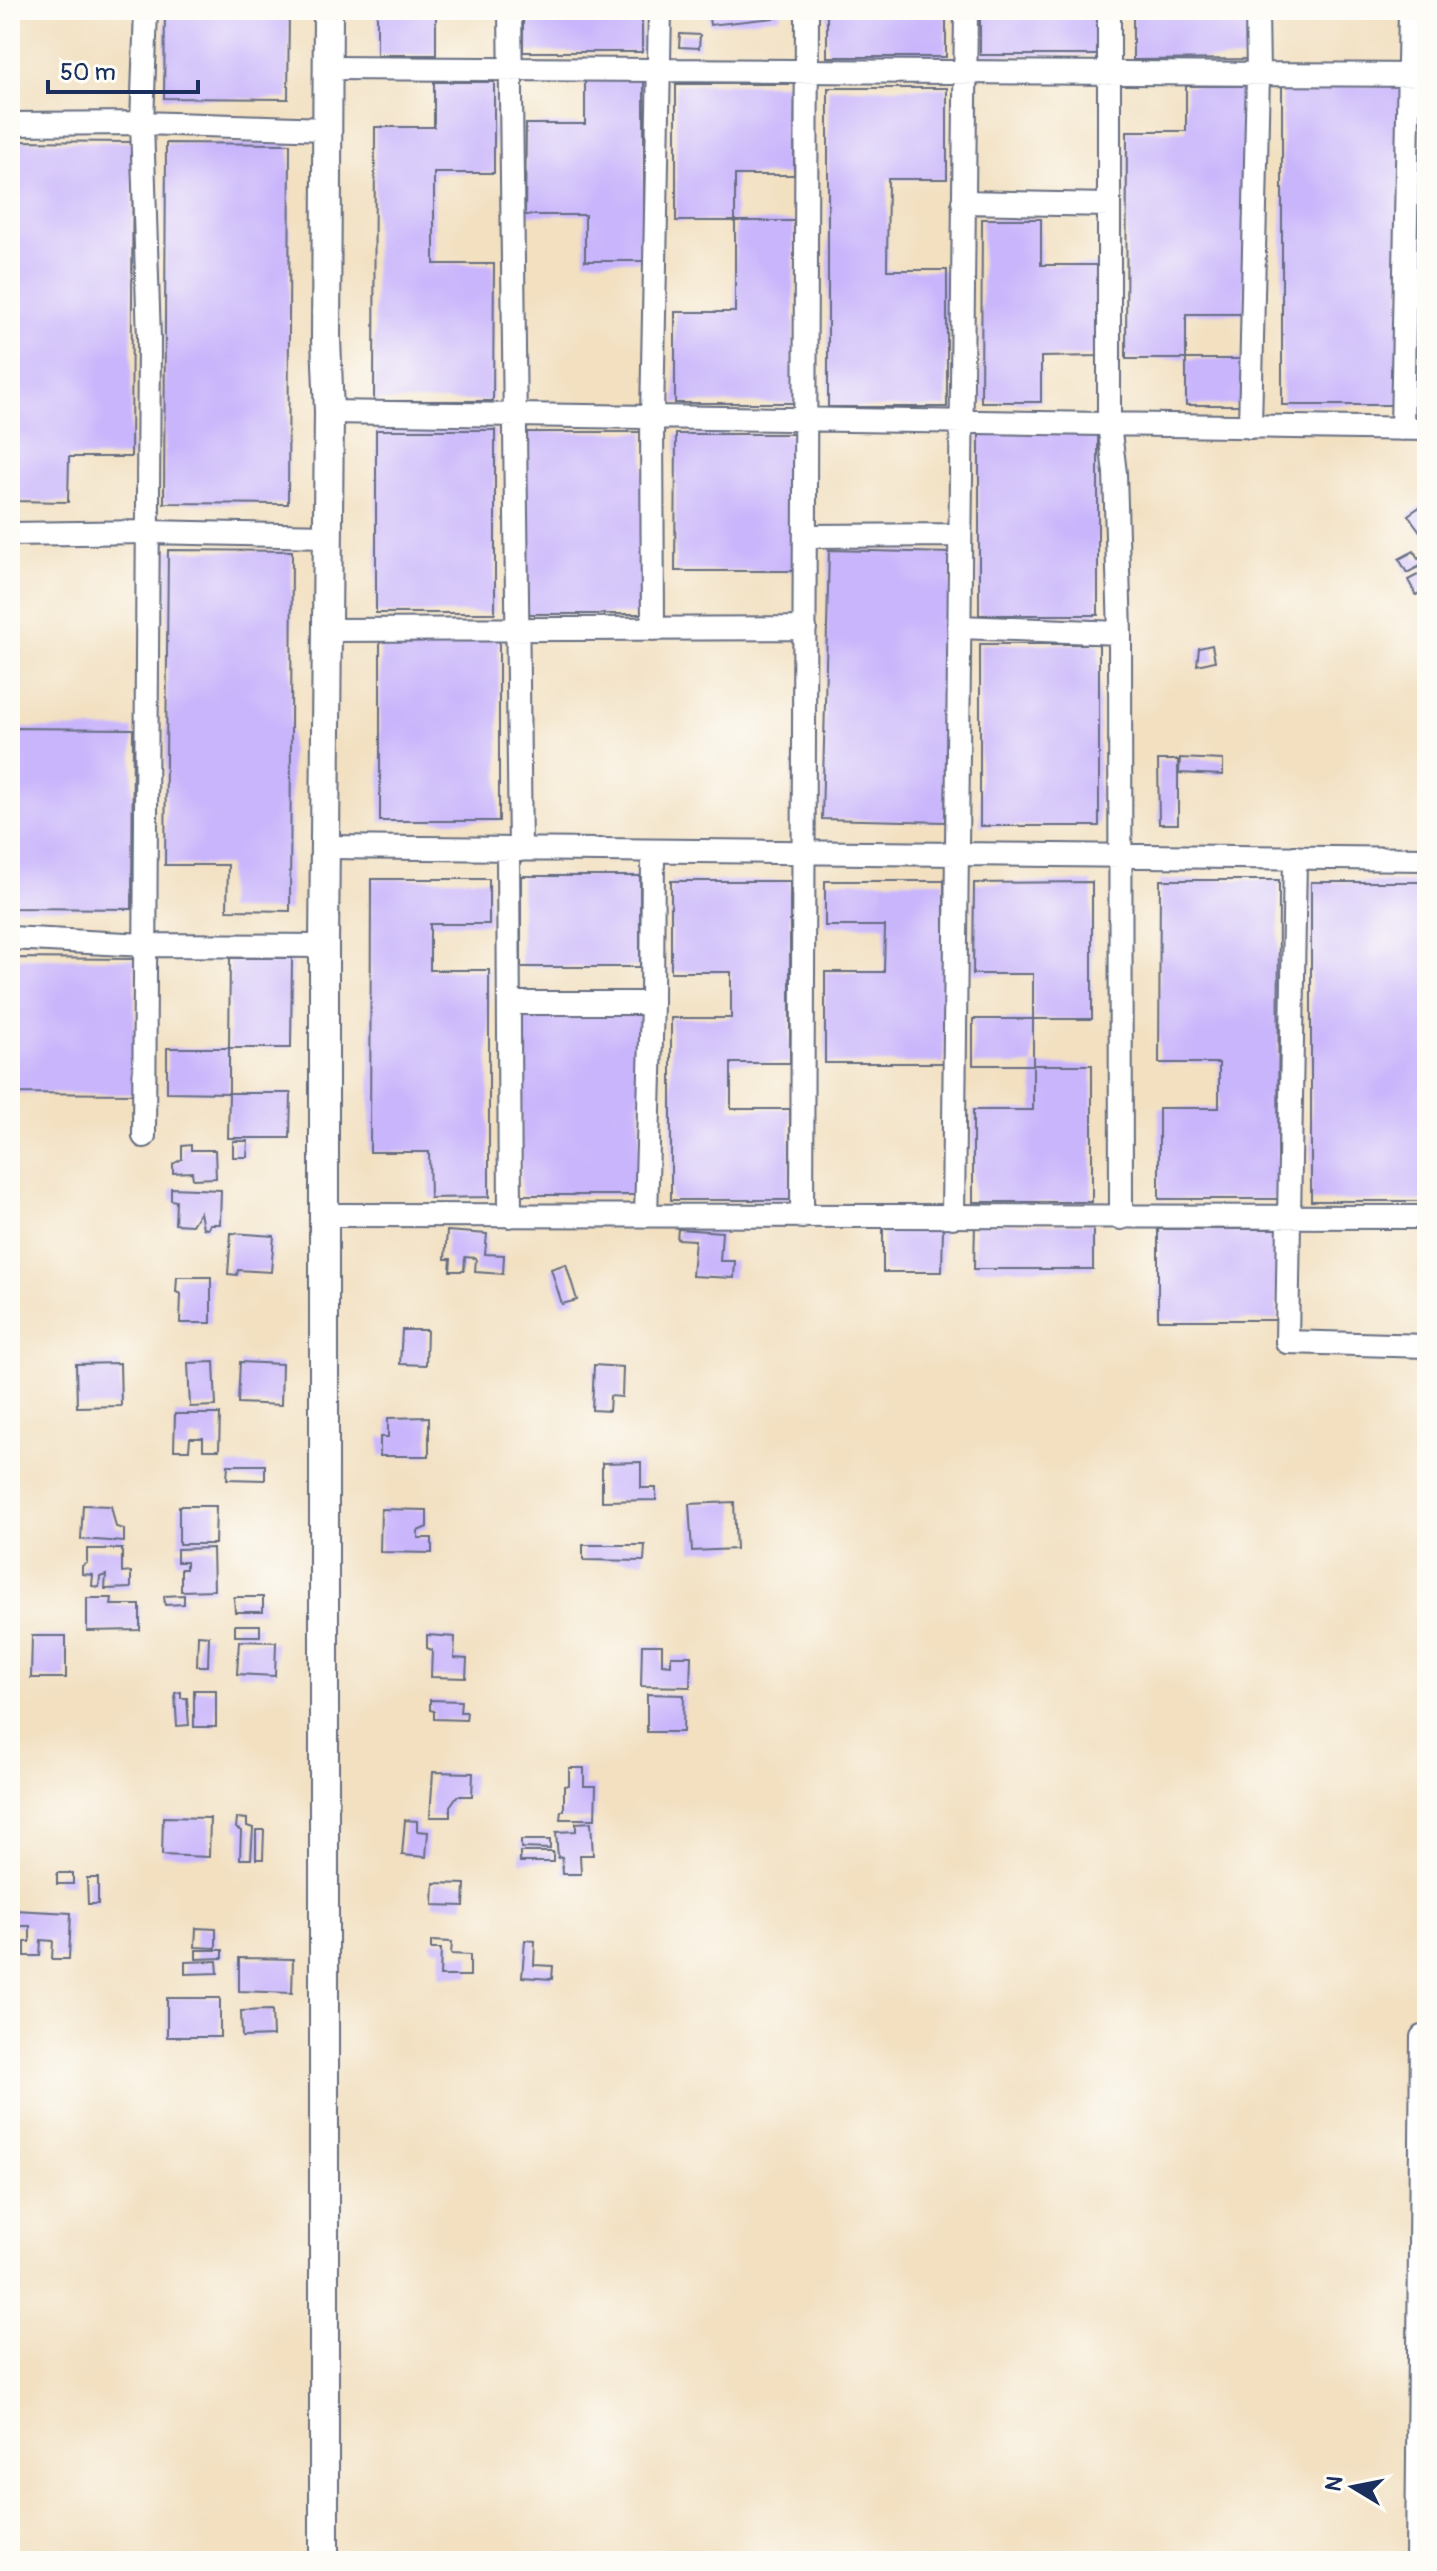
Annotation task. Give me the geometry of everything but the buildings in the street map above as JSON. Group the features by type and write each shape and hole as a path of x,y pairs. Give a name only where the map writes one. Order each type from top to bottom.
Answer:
{"street":[{"path":"144,1136 149,339 142,123 146,10"},
{"path":"324,2561 324,946 329,412 326,339 328,10"},
{"path":"510,10 517,629 509,1003 510,1216"},
{"path":"653,629 652,417 660,10"},
{"path":"802,1217 807,10"},
{"path":"953,1217 966,10"},
{"path":"1109,10 1109,424 1115,473 1120,633 1121,1218"},
{"path":"1250,427 1257,10"},
{"path":"1402,429 1419,75 1410,10"},
{"path":"327,68 1419,75"},
{"path":"10,124 142,123 326,129"},
{"path":"963,202 1109,205"},
{"path":"329,412 1427,429"},
{"path":"10,534 148,532 327,536"},
{"path":"806,536 960,535"},
{"path":"959,627 1120,633"},
{"path":"326,630 805,628"},
{"path":"326,847 1427,859"},
{"path":"646,1216 653,851"},
{"path":"1295,857 1287,1342 1427,1346"},
{"path":"10,938 145,945 324,946"},
{"path":"509,1003 652,1003"},
{"path":"325,1215 1427,1217"},
{"path":"1417,2561 1423,2438 1422,2037 1427,2037"}]}
